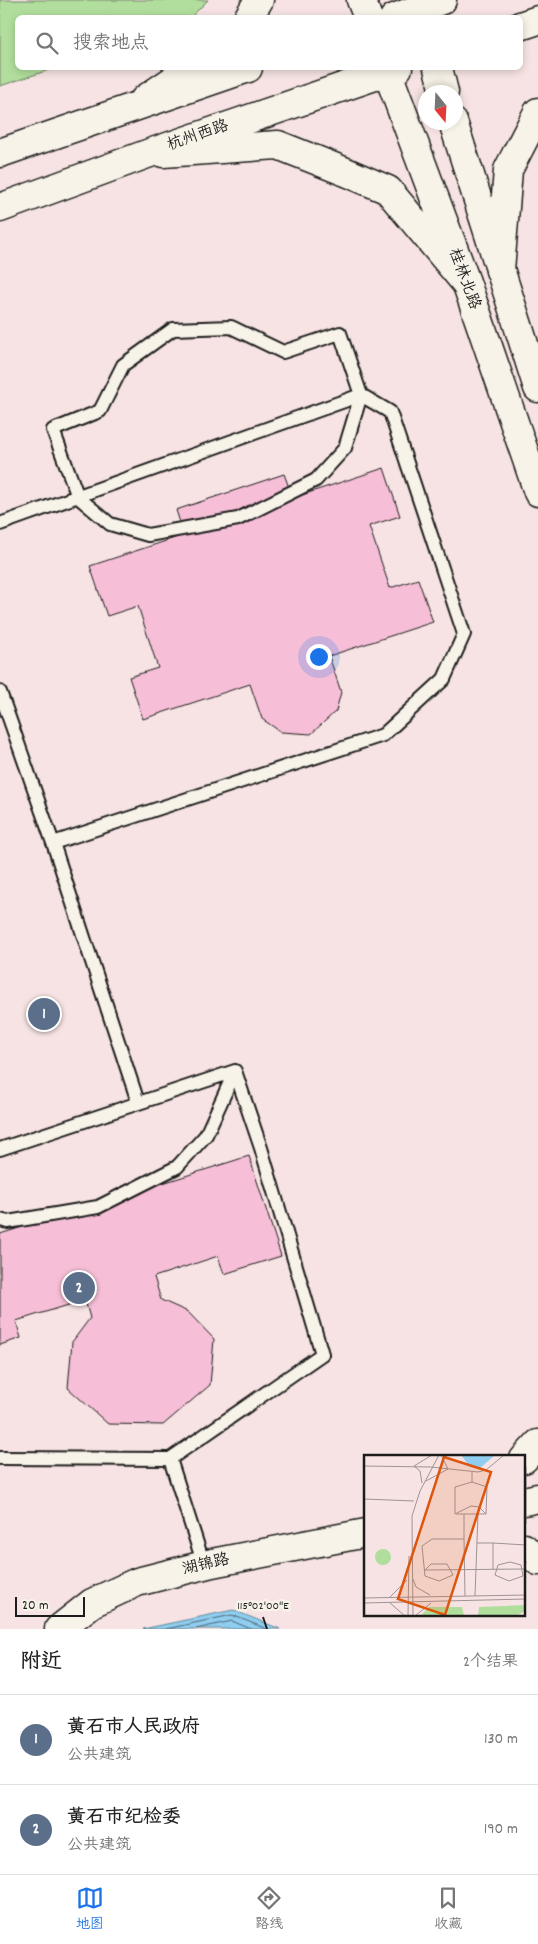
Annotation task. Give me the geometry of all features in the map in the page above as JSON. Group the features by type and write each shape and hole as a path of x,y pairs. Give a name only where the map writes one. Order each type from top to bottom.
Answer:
{"main road":[{"path":"250,15 259,0"},
{"path":"362,0 367,15"},
{"path":"402,15 425,6"},
{"path":"523,25 538,20"},
{"path":"132,108 188,70"},
{"path":"0,153 242,70"},
{"name":"杭州西路","path":"0,208 147,154 387,70"},
{"name":"桂林北路","path":"390,70 538,492"},
{"path":"438,70 442,85"},
{"path":"500,270 508,170 538,112"},
{"path":"456,130 538,388"},
{"path":"147,154 278,145 346,172 388,190 466,282"},
{"path":"526,1457 538,1444"},
{"name":"湖锦路","path":"59,1629 92,1603 137,1582 204,1565 364,1533"},
{"path":"526,1550 538,1561"}],"lane":[{"path":"231,327 283,352 340,333 361,395 346,448 316,480 238,519 148,534 110,524 78,497 53,430 100,411 123,365 173,329 231,327"},
{"path":"0,524 361,395"},
{"path":"53,843 383,735 444,679 464,634 390,412 361,395"},
{"path":"0,692 53,843 138,1102"},
{"path":"0,1149 235,1071"},
{"path":"0,1220 8,1222 98,1207 176,1167 206,1135 235,1071"},
{"path":"0,1458 170,1459 322,1354 261,1148 235,1071"},
{"path":"170,1459 204,1565"}],"green space":[{"path":"0,0 208,0 193,15 15,15 15,70 49,70 0,86"}],"water":[{"path":"233,1610 280,1629 143,1629"}],"building":[{"path":"384,468 400,516 369,526 390,588 418,579 433,622 329,656 341,692 336,711 311,734 281,732 262,719 250,684 143,719 129,677 158,668 138,606 107,616 90,566 184,535 176,510 284,474 293,498"},
{"path":"249,1156 281,1256 224,1274 218,1256 154,1277 161,1300 188,1312 214,1339 210,1385 163,1425 108,1424 68,1388 72,1342 90,1318 85,1300 16,1321 21,1338 0,1345 0,1234"}],"place":[{"name":"黄石市人民政府","path":"44,1014"},
{"name":"黄石市纪检委","path":"79,1288"}]}
